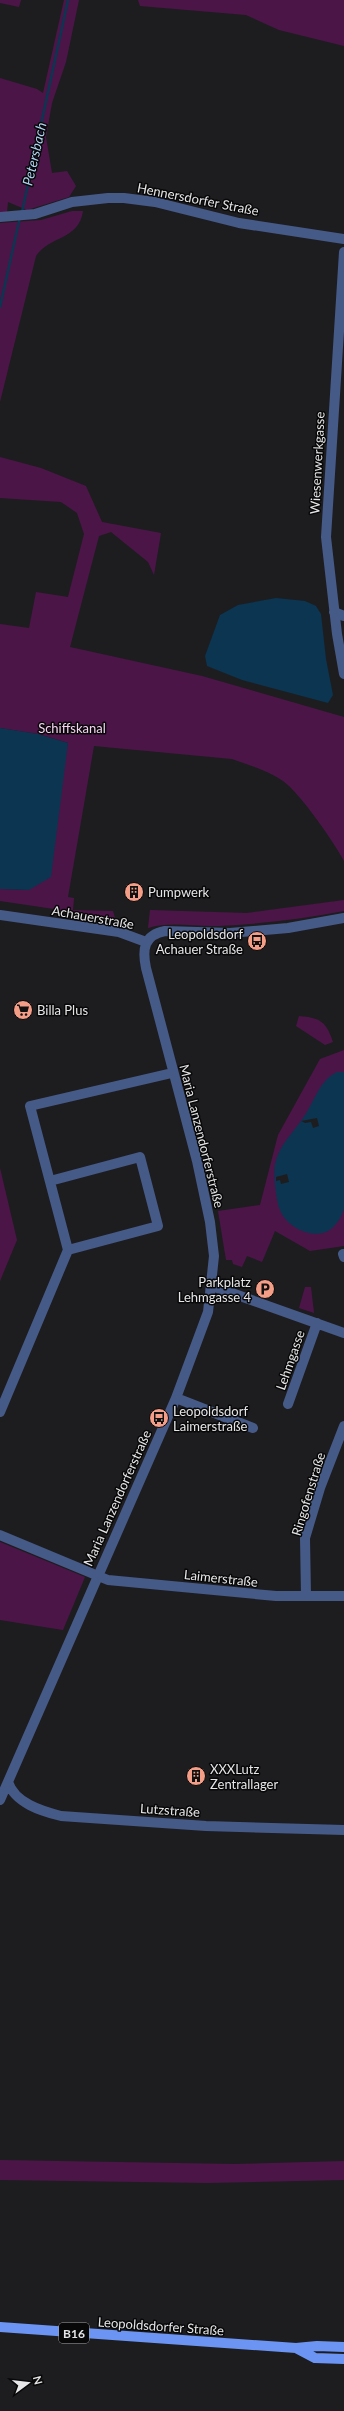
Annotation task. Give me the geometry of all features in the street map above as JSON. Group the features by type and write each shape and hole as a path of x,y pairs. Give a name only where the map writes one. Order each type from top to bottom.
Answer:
{"main road":[{"name":"Leopoldsdorfer Straße","path":"0,2327 296,2348"},
{"name":"B16","path":"296,2348 317,2346 344,2347"},
{"name":"B16","path":"296,2348 315,2358 344,2360"}],"street":[{"name":"Hennersdorfer Straße","path":"5,217 26,215 72,202 108,198 124,198 155,202 239,223 344,239"},
{"name":"Wiesenwerkgasse","path":"344,252 326,537 334,612 344,674"},
{"path":"334,612 344,616"},
{"name":"Achauerstraße","path":"0,915 119,932 146,942 157,932 165,931 230,933 288,928 344,918"},
{"name":"Maria Lanzendorferstraße","path":"0,1800 97,1575 176,1398 206,1319 212,1286 214,1256 210,1222 198,1161 172,1073 146,968 144,959 146,942"},
{"path":"0,1412 68,1250 30,1106 172,1073"},
{"path":"50,1181 140,1157 156,1218 158,1226 68,1250"},
{"name":"Lehmgasse","path":"212,1286 344,1333"},
{"name":"Lehmgasse","path":"288,1404 317,1323"},
{"path":"176,1398 253,1428"},
{"name":"Ringofenstraße","path":"306,1596 305,1538 320,1488 344,1426"},
{"name":"Laimerstraße","path":"0,1535 97,1575 116,1580 276,1596 344,1596"},
{"name":"Lutzstraße","path":"8,1782 16,1795 28,1804 45,1812 61,1816 206,1826 344,1830"}],"green space":[{"path":"0,0 21,0 19,7 0,3"},
{"path":"64,0 79,0 66,62 52,103 46,137 52,173 67,171 76,186 69,197 27,210 8,202 7,212 0,213 0,78 37,89 43,93"},
{"path":"138,0 344,0 344,46 279,30 246,15 140,6"},
{"path":"72,211 83,211 76,227 70,233 48,245 36,256 0,402 0,223 41,220"},
{"name":"Schiffskanal","path":"0,457 41,468 86,486 102,522 161,533 154,575 148,562 111,532 99,536 70,647 202,676 344,717 344,861 333,842 298,796 283,781 265,771 232,759 94,746 68,897 74,898 73,910 113,911 115,918 0,901 0,889 29,890 68,743 38,734 0,728 0,624 29,628 36,592 68,597 84,534 77,513 61,502 0,498"},
{"path":"344,900 344,911 297,919 234,925 165,925 148,928 150,910 247,913"},
{"path":"299,1016 312,1018 325,1025 333,1042 325,1045 296,1026"},
{"path":"344,1050 344,1246 310,1251 275,1231 262,1262 247,1256 242,1267 233,1264 232,1260 226,1260 218,1211 260,1205 278,1135 320,1059"},
{"path":"0,1168 17,1240 0,1281"},
{"path":"305,1287 311,1287 314,1313 299,1308"},
{"path":"0,1542 85,1577 63,1630 0,1620"},
{"path":"0,2160 234,2164 344,2161 344,2180 208,2183 0,2180"}],"water":[{"path":"276,598 305,601 316,606 321,614 326,659 333,695 328,703 242,680 207,666 205,656 220,615 238,605"},
{"path":"0,728 38,734 68,743 51,877 29,890 0,889"},
{"path":"337,1072 344,1072 344,1209 338,1222 329,1231 313,1234 304,1232 289,1223 280,1210 275,1187 275,1164 283,1145 307,1112 321,1086 326,1080"}],"pier":[{"path":"317,1118 319,1126 313,1128 311,1122 305,1123 301,1121"},
{"path":"287,1174 289,1182 281,1184 280,1180 276,1181 276,1177"}],"waterway":[{"name":"Petersbach","path":"22,212 68,0"},
{"name":"Petersbach","path":"0,307 20,217"}],"place":[{"name":"Pumpwerk","path":"134,892"},
{"name":"Leopoldsdorf Achauer Straße","path":"257,941"},
{"name":"Billa Plus","path":"23,1010"},
{"name":"Parkplatz Lehmgasse 4","path":"265,1289"},
{"name":"Leopoldsdorf Laimerstraße","path":"159,1418"},
{"name":"XXXLutz Zentrallager","path":"196,1776"}]}
